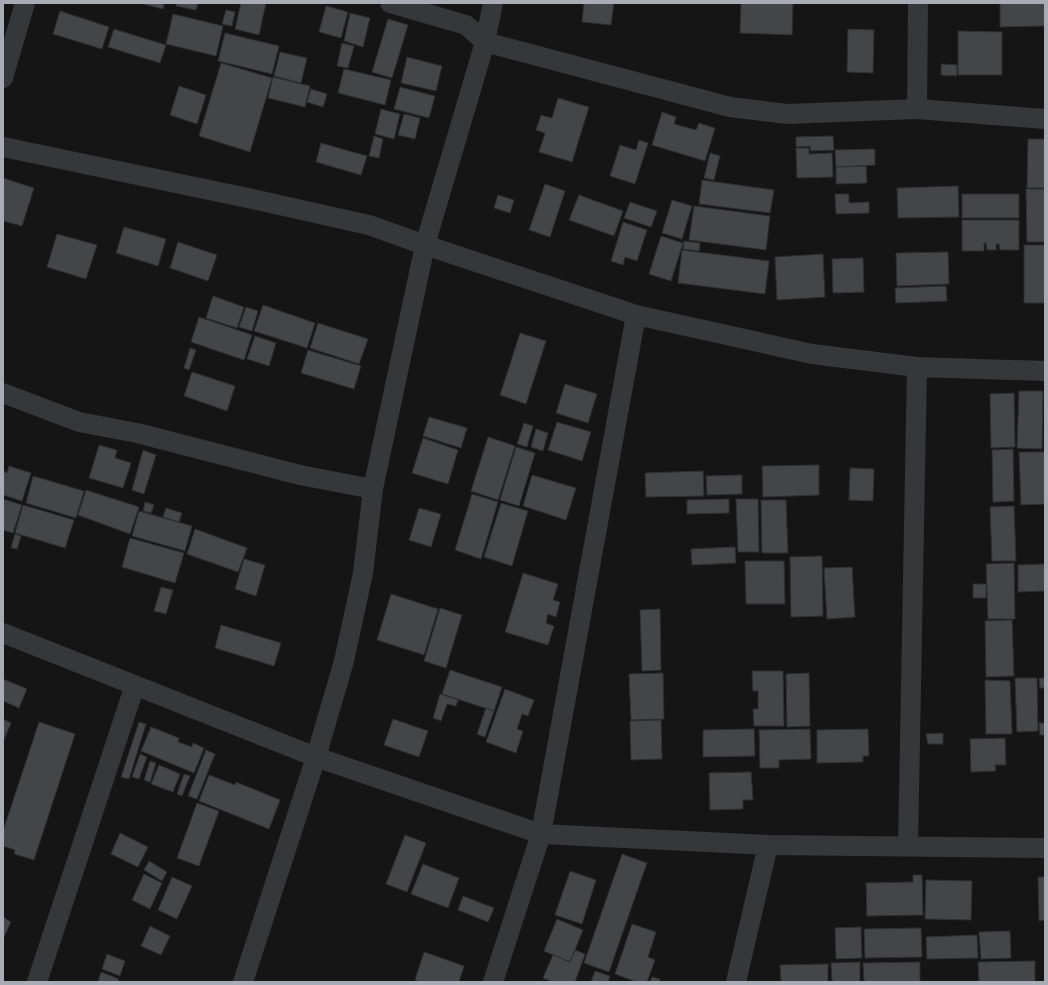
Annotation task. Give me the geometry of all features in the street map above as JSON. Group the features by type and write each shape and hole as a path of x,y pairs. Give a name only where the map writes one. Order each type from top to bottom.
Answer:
{"street":[{"path":"3,78 25,3"},
{"path":"390,3 466,25 485,42 730,107 787,114 917,109 1045,119"},
{"path":"243,982 316,756 346,654 363,572 373,489 425,245 485,42 493,3"},
{"path":"917,109 918,3"},
{"path":"3,147 369,225 636,315 812,354 917,367 1045,371"},
{"path":"492,982 541,834 636,315"},
{"path":"908,846 917,367"},
{"path":"3,393 79,422 137,433 300,475 373,489"},
{"path":"3,633 316,756 541,834 768,845 1045,848"},
{"path":"37,982 135,685"},
{"path":"736,982 768,845"}],"building":[{"path":"139,3 164,3 163,9"},
{"path":"177,3 198,3 196,10 176,6"},
{"path":"241,3 266,3 259,35 235,29"},
{"path":"584,3 614,3 611,25 582,22"},
{"path":"741,3 793,3 792,35 740,33"},
{"path":"1000,3 1045,3 1045,26 1000,27"},
{"path":"326,6 348,12 341,38 319,32"},
{"path":"226,10 235,12 232,26 222,24"},
{"path":"60,11 109,27 102,49 53,34"},
{"path":"350,13 370,18 363,47 344,41"},
{"path":"173,14 223,26 216,56 166,44"},
{"path":"388,19 408,25 392,78 372,72"},
{"path":"114,29 166,45 160,63 108,47"},
{"path":"848,29 874,30 873,73 847,72"},
{"path":"958,31 1002,32 1002,75 958,75"},
{"path":"225,33 279,46 272,74 218,61"},
{"path":"342,43 354,46 348,68 337,66"},
{"path":"280,52 307,58 301,83 274,76"},
{"path":"407,57 442,66 436,91 401,83"},
{"path":"221,63 272,78 250,152 199,136"},
{"path":"941,64 957,65 957,76 941,75"},
{"path":"344,69 391,80 385,105 338,93"},
{"path":"273,77 310,86 305,107 268,98"},
{"path":"179,86 206,95 197,124 170,115"},
{"path":"400,87 435,96 429,118 394,109"},
{"path":"311,89 327,94 323,107 307,102"},
{"path":"558,98 589,107 572,162 539,152 545,133 536,130 541,115 552,118"},
{"path":"381,109 400,114 394,139 375,134"},
{"path":"662,112 676,117 674,124 696,130 699,123 715,128 705,161 652,145"},
{"path":"404,114 420,118 415,139 398,135"},
{"path":"374,136 383,139 379,158 369,156"},
{"path":"833,136 834,150 811,151 810,146 796,147 796,137"},
{"path":"1028,139 1045,139 1045,188 1027,188"},
{"path":"639,140 648,143 635,184 610,176 620,145 636,150"},
{"path":"321,143 367,156 361,175 316,162"},
{"path":"796,148 809,148 809,154 832,153 833,177 797,178"},
{"path":"875,149 875,165 836,167 835,150"},
{"path":"710,153 720,156 714,180 704,178"},
{"path":"866,166 867,183 836,184 836,167"},
{"path":"3,178 34,188 22,226 3,221"},
{"path":"702,180 774,190 770,213 699,204"},
{"path":"545,184 565,191 550,237 529,230"},
{"path":"958,186 959,217 898,218 897,188"},
{"path":"1026,189 1045,189 1045,242 1027,242"},
{"path":"835,194 849,194 849,203 869,202 869,213 836,214"},
{"path":"962,194 1019,194 1019,218 962,218"},
{"path":"498,195 514,200 510,213 494,208"},
{"path":"579,195 623,211 614,236 569,220"},
{"path":"672,200 692,206 682,239 662,233"},
{"path":"630,202 657,211 651,227 624,218"},
{"path":"694,206 770,216 766,250 689,240"},
{"path":"962,220 1019,220 1019,250 1000,250 999,244 996,244 996,250 987,250 986,243 984,243 984,251 962,251"},
{"path":"623,222 647,230 637,261 625,257 623,265 611,261"},
{"path":"124,227 166,239 158,266 116,253"},
{"path":"57,234 97,245 86,279 47,267"},
{"path":"661,236 683,243 671,281 649,274"},
{"path":"684,241 700,243 699,251 683,249"},
{"path":"178,242 217,255 208,281 170,268"},
{"path":"1024,245 1045,245 1045,303 1024,303"},
{"path":"682,250 769,261 765,294 678,283"},
{"path":"948,252 949,284 897,286 896,253"},
{"path":"823,254 825,297 777,300 775,257"},
{"path":"863,258 864,292 833,293 832,259"},
{"path":"946,286 947,301 896,303 895,288"},
{"path":"213,296 244,307 237,328 206,318"},
{"path":"263,305 315,323 307,348 254,331"},
{"path":"246,307 258,311 252,331 239,327"},
{"path":"199,317 252,335 244,360 191,342"},
{"path":"318,323 368,339 359,364 310,348"},
{"path":"520,333 546,341 526,404 500,395"},
{"path":"255,336 276,343 269,366 247,359"},
{"path":"190,348 196,350 189,370 184,368"},
{"path":"308,350 361,366 354,389 301,373"},
{"path":"192,372 235,386 227,411 184,396"},
{"path":"565,384 597,394 588,423 556,413"},
{"path":"1019,391 1043,391 1042,449 1017,448"},
{"path":"1014,393 1015,447 991,448 990,394"},
{"path":"429,417 467,428 461,448 423,436"},
{"path":"557,422 591,432 582,461 548,450"},
{"path":"524,423 533,426 527,447 517,444"},
{"path":"536,429 548,433 543,451 531,447"},
{"path":"488,437 515,446 498,500 471,491"},
{"path":"423,438 458,450 448,484 412,473"},
{"path":"99,445 117,450 115,458 131,463 123,488 89,478"},
{"path":"516,447 535,453 519,506 500,500"},
{"path":"1013,449 1014,501 993,502 992,450"},
{"path":"143,450 156,455 144,494 132,490"},
{"path":"1019,452 1045,452 1045,504 1021,505"},
{"path":"819,465 819,495 763,497 762,466"},
{"path":"9,466 31,473 22,501 3,495 3,471 7,473"},
{"path":"850,468 874,469 873,501 849,500"},
{"path":"703,471 704,496 646,497 645,473"},
{"path":"532,475 576,488 566,520 523,506"},
{"path":"742,475 742,494 707,495 706,476"},
{"path":"33,476 84,491 76,518 26,503"},
{"path":"86,490 139,507 130,534 78,515"},
{"path":"472,494 498,502 481,559 455,550"},
{"path":"3,499 22,505 13,533 3,530"},
{"path":"729,499 729,513 687,514 687,500"},
{"path":"736,499 758,499 759,552 738,552"},
{"path":"761,500 786,500 788,553 762,553"},
{"path":"145,502 154,505 151,513 143,511"},
{"path":"501,503 528,511 512,566 484,557"},
{"path":"23,505 74,520 65,548 15,533"},
{"path":"1014,506 1016,561 992,561 990,507"},
{"path":"166,508 182,513 179,522 163,517"},
{"path":"419,508 441,514 431,547 409,540"},
{"path":"139,511 192,526 185,551 132,536"},
{"path":"195,529 247,548 238,572 187,554"},
{"path":"15,534 21,536 17,549 11,548"},
{"path":"130,538 184,553 175,583 122,567"},
{"path":"735,547 736,563 692,565 691,549"},
{"path":"822,556 823,616 791,617 790,557"},
{"path":"244,559 265,565 256,596 235,589"},
{"path":"745,561 784,561 785,604 746,604"},
{"path":"1014,563 1015,619 988,619 986,564"},
{"path":"1045,564 1045,591 1018,592 1018,565"},
{"path":"852,567 855,617 827,619 824,568"},
{"path":"523,573 558,584 553,600 560,602 556,617 548,614 546,623 554,626 548,645 505,632"},
{"path":"973,584 986,584 986,598 973,598"},
{"path":"161,587 173,590 166,614 154,611"},
{"path":"391,594 438,609 424,655 377,640"},
{"path":"440,608 462,615 446,668 424,661"},
{"path":"660,609 661,670 642,671 640,610"},
{"path":"1012,620 1014,676 986,677 985,621"},
{"path":"221,625 281,643 274,666 215,648"},
{"path":"450,670 502,687 494,711 442,694"},
{"path":"752,671 783,671 784,726 754,726 753,709 758,709 758,691 753,691"},
{"path":"663,673 664,719 631,720 629,674"},
{"path":"809,673 810,726 787,727 786,674"},
{"path":"1015,678 1037,678 1038,731 1017,732"},
{"path":"1039,678 1045,678 1045,688 1040,688"},
{"path":"3,679 27,689 19,708 3,701"},
{"path":"985,680 1010,681 1012,734 986,734"},
{"path":"505,689 534,700 528,716 522,714 517,729 523,731 516,753 486,742"},
{"path":"440,694 458,700 456,706 447,704 441,721 433,718"},
{"path":"486,708 494,711 485,737 477,734"},
{"path":"3,719 11,723 3,742"},
{"path":"393,719 428,731 419,757 384,745"},
{"path":"661,720 662,759 631,760 630,721"},
{"path":"39,722 75,734 34,860 14,854 15,850 3,846 3,831"},
{"path":"139,722 146,724 129,779 121,777"},
{"path":"1039,723 1045,723 1045,735 1040,735"},
{"path":"151,727 179,738 178,742 192,747 193,743 204,748 194,773 141,751"},
{"path":"754,729 755,756 703,757 703,730"},
{"path":"810,729 811,759 779,760 779,768 760,768 759,730"},
{"path":"868,729 869,756 863,756 863,762 817,763 817,730"},
{"path":"943,733 943,744 928,744 926,734"},
{"path":"1005,738 1006,765 995,765 996,771 971,772 970,739"},
{"path":"206,750 215,754 197,799 188,796"},
{"path":"140,754 147,757 139,779 132,777"},
{"path":"150,761 156,763 150,782 144,780"},
{"path":"159,765 180,774 173,792 151,784"},
{"path":"751,772 753,800 743,800 743,809 710,810 709,773"},
{"path":"184,774 190,776 182,796 177,794"},
{"path":"209,775 235,785 236,782 280,800 269,829 199,801"},
{"path":"197,803 219,811 199,866 177,858"},
{"path":"120,833 148,847 138,867 111,854"},
{"path":"405,835 426,843 407,892 386,884"},
{"path":"622,854 647,863 609,972 584,963"},
{"path":"149,861 167,872 162,881 144,870"},
{"path":"423,864 459,878 448,908 411,894"},
{"path":"570,871 596,880 582,924 555,915"},
{"path":"144,874 162,883 150,909 132,900"},
{"path":"913,875 922,875 923,915 867,916 866,883 913,882"},
{"path":"172,877 192,886 177,919 158,910"},
{"path":"1038,877 1045,877 1045,920 1039,921"},
{"path":"926,880 972,881 971,920 925,919"},
{"path":"463,896 494,908 488,922 458,910"},
{"path":"3,917 11,922 3,939"},
{"path":"557,919 583,930 570,962 544,951"},
{"path":"632,924 656,932 648,957 655,960 647,982 637,982 615,974"},
{"path":"150,926 170,936 161,955 141,946"},
{"path":"861,927 862,958 836,959 835,928"},
{"path":"921,928 922,957 865,958 864,929"},
{"path":"1010,931 1011,958 981,959 979,932"},
{"path":"977,935 978,958 927,959 926,937"},
{"path":"575,950 585,954 575,982 553,982 543,978 553,955 570,962"},
{"path":"424,952 464,966 459,982 422,982 415,980"},
{"path":"107,954 125,961 120,976 102,969"},
{"path":"1035,961 1035,982 979,982 978,962"},
{"path":"860,962 860,982 832,982 831,963"},
{"path":"920,962 920,982 864,982 863,963"},
{"path":"828,964 828,982 781,982 780,965"},
{"path":"595,971 610,976 608,982 591,982"},
{"path":"101,972 119,979 118,982 98,982"},
{"path":"652,977 660,979 659,982 650,982"}]}
